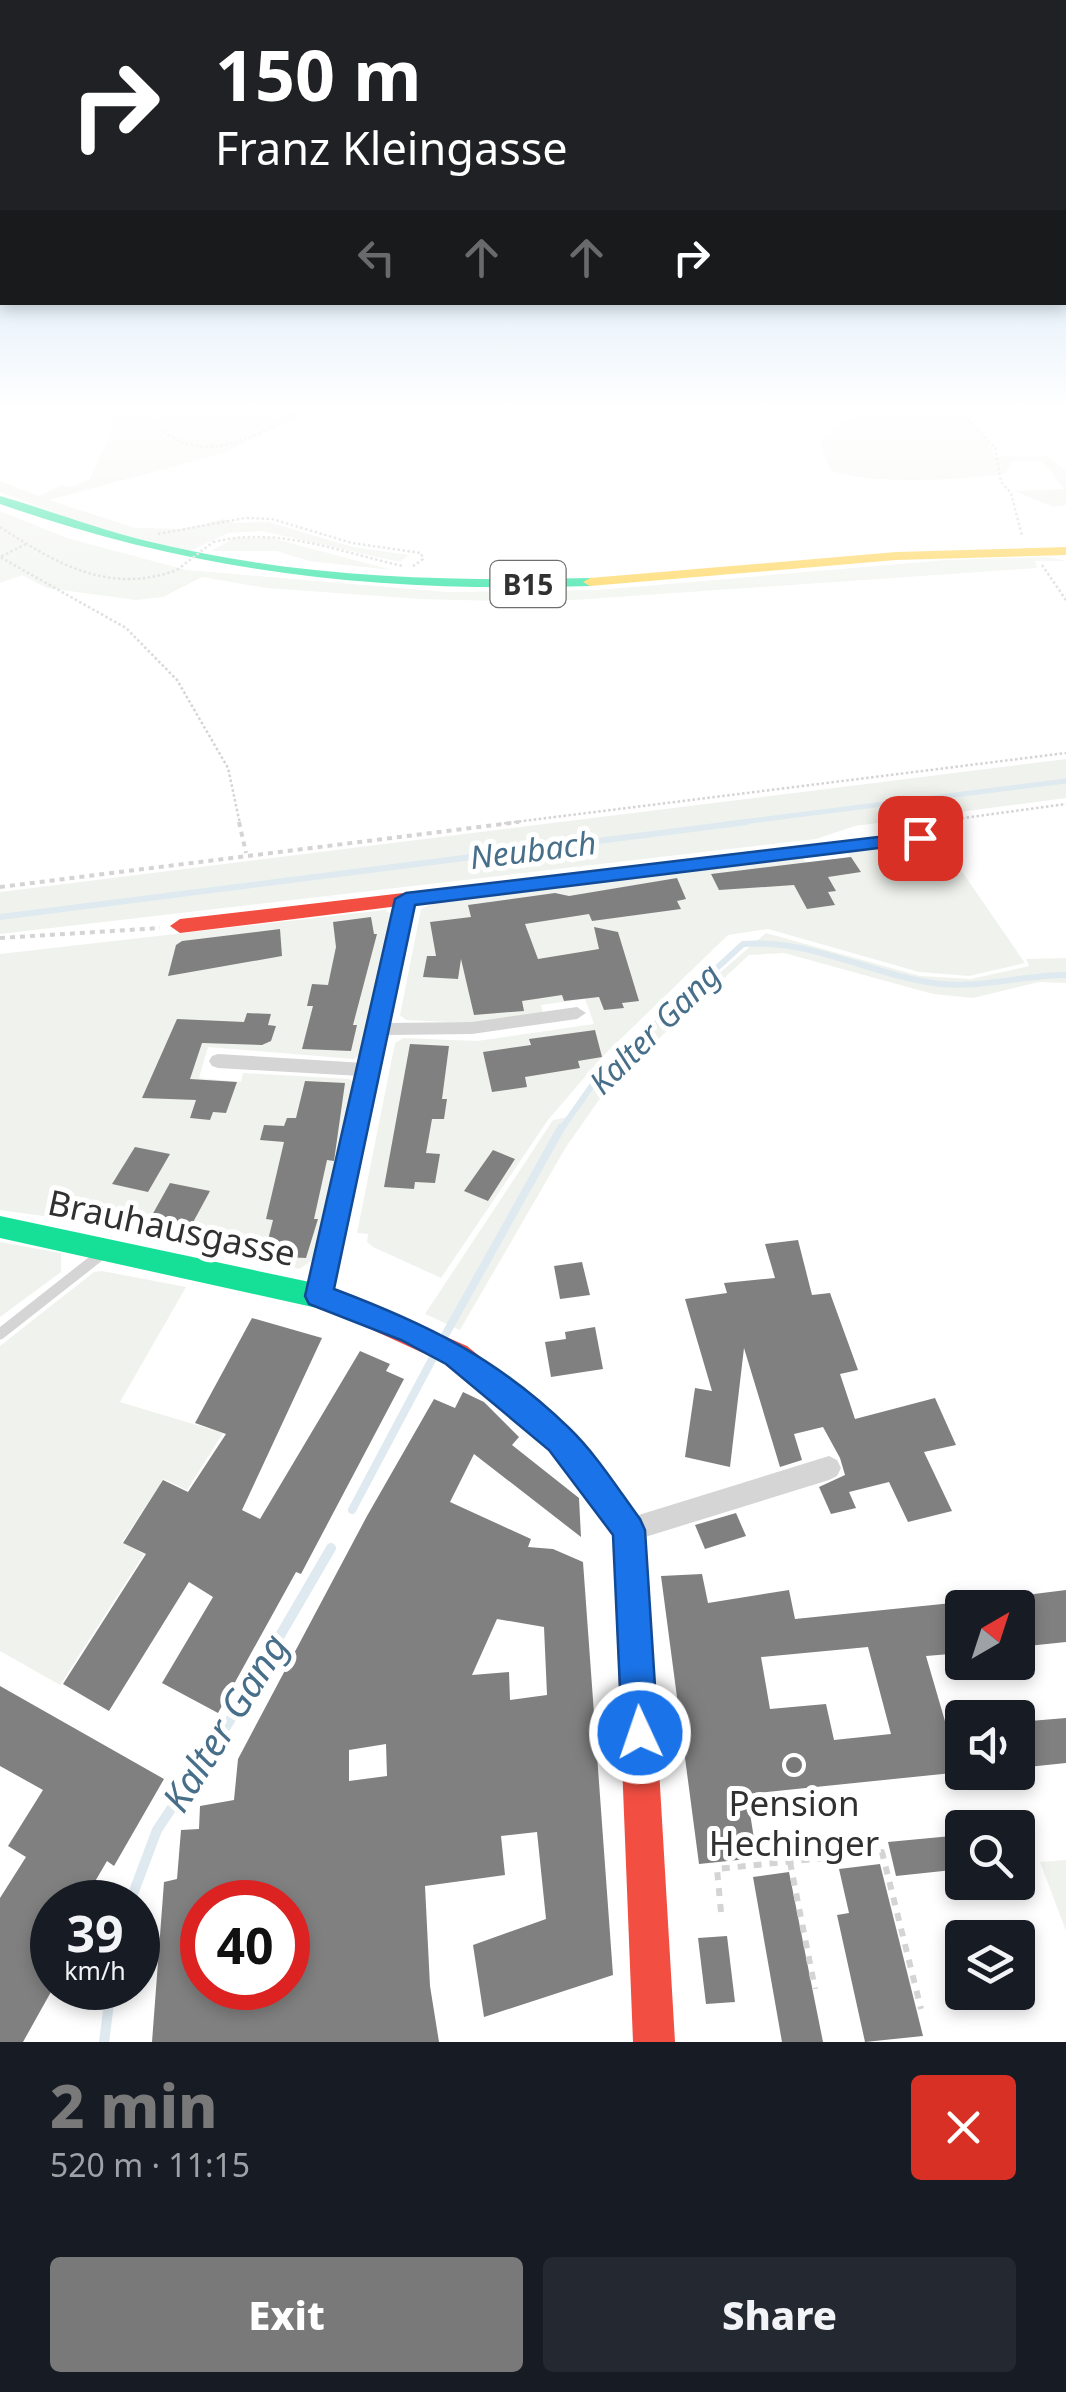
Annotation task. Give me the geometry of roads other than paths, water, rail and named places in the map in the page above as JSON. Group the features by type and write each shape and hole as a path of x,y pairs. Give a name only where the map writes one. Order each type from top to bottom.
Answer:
{"main road":[{"name":"B15","path":"0,500 84,531 178,554 268,570 430,583 610,581 912,553 1066,550"},
{"path":"180,926 918,831"},
{"name":"Brauhausgasse","path":"0,1227 319,1296 424,1336 456,1355 560,1440 629,1530"},
{"path":"629,1530 654,2042"}],"street":[{"path":"319,1296 372,1070 406,899"},
{"path":"380,1028 472,1028 578,1013"},
{"path":"218,1060 372,1070"},
{"path":"629,1530 828,1468"}],"lane":[{"path":"0,1334 109,1248"}],"waterway":[{"name":"Neubach","path":"727,824 1066,781"},
{"name":"Neubach","path":"0,917 747,822"},
{"name":"Kalter Gang","path":"560,1131 598,1077 743,944 794,947 941,984 1066,975"},
{"name":"Kalter Gang","path":"444,1337 561,1128"},
{"name":"Kalter Gang","path":"352,1510 436,1352"},
{"name":"Kalter Gang","path":"138,1880 157,1830 235,1713 331,1548"},
{"name":"Kalter Gang","path":"104,2042 108,2010"}],"place":[{"name":"Pension Hechinger","path":"794,1765"}]}
